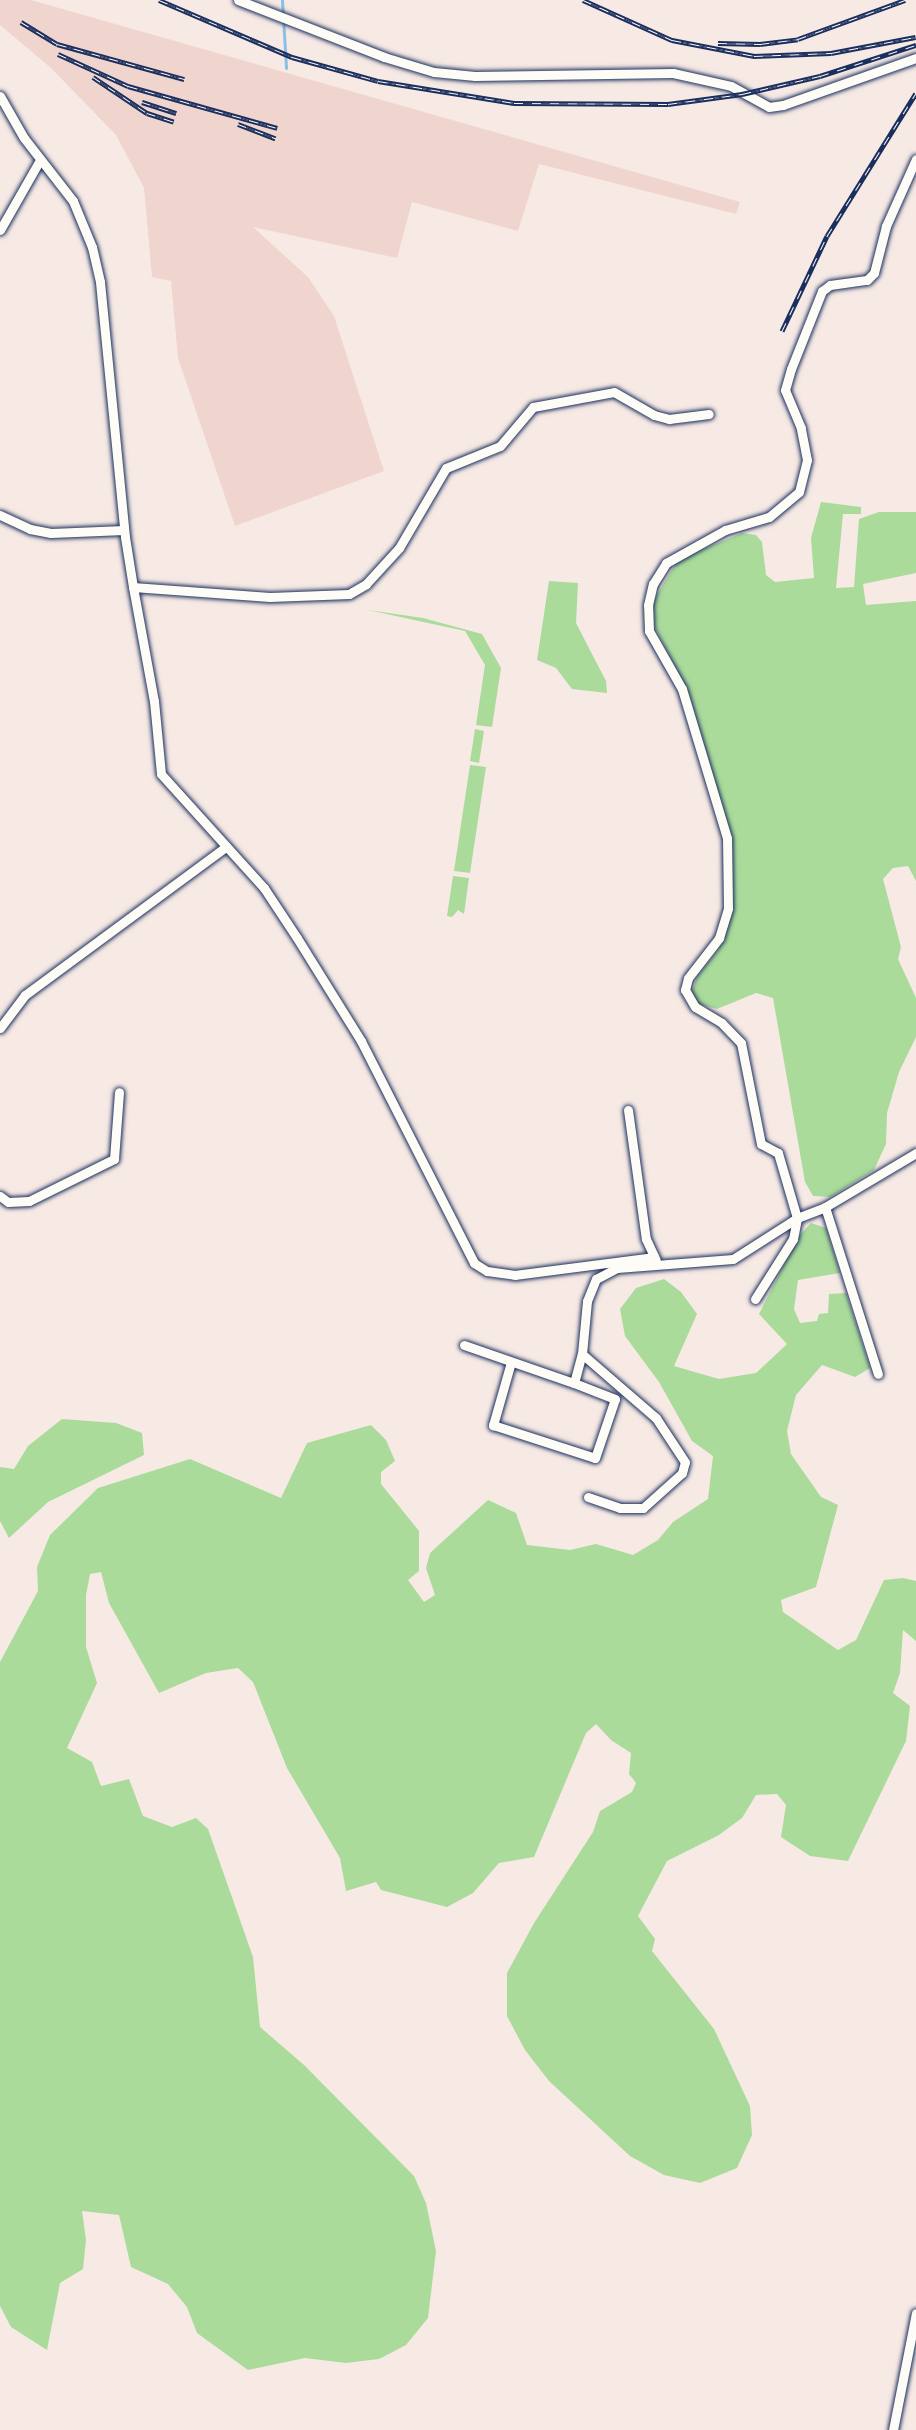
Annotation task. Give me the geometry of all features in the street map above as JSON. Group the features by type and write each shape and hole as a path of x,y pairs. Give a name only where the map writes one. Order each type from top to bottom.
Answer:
{"street":[{"path":"241,1 288,22 434,72 475,76 673,73 731,86 769,107 783,105 916,58"},
{"path":"0,96 40,160 73,201 92,247 112,384 124,530 154,701 161,774 264,888 361,1041 474,1263 487,1271 515,1275 656,1261 733,1259 797,1218 825,1207 907,1155 916,1153"},
{"path":"755,1299 793,1239 797,1218 778,1153 761,1144 741,1043 722,1023 695,1007 685,990 688,978 719,938 728,908 727,838 682,689 649,631 648,605 653,584 666,563 725,530 769,517 799,492 807,460 801,428 785,390 791,369 822,291 830,285 867,280 874,273 886,226 916,159"},
{"path":"0,230 40,160"},
{"path":"133,587 270,597 349,594 366,584 399,548 446,468 500,446 532,407 615,392 654,415 669,419 708,414"},
{"path":"0,515 30,529 51,532 124,530"},
{"path":"0,1028 25,995 226,847"},
{"path":"0,1196 9,1202 29,1201 114,1159 119,1092"},
{"path":"628,1110 646,1239 656,1261"},
{"path":"825,1207 878,1374"},
{"path":"574,1383 582,1354 587,1301 596,1279 617,1268 656,1261"},
{"path":"464,1345 615,1399 595,1458 493,1425 510,1362"},
{"path":"582,1354 656,1418 685,1462 682,1473 643,1508 620,1508 588,1497"},
{"path":"893,2430 916,2313"}],"shaded area":[{"path":"0,0 31,0 740,202 736,214 539,164 518,231 412,202 397,258 253,227 308,277 334,316 384,471 235,526 178,358 171,281 152,277 144,188 116,135 51,68 0,25"}],"green space":[{"path":"821,502 861,507 861,514 843,514 836,588 854,587 859,519 879,512 916,512 916,573 863,584 866,605 916,601 916,881 908,866 893,868 883,879 901,947 898,959 916,998 916,1037 899,1072 887,1113 886,1144 874,1170 830,1197 813,1196 805,1182 773,998 756,993 717,1009 699,1004 691,995 697,977 719,949 731,911 731,834 688,692 651,620 654,600 678,560 742,533 756,535 762,542 766,575 775,582 814,578 811,538"},
{"path":"549,581 578,583 576,623 606,681 607,693 572,689 556,668 537,660"},
{"path":"368,610 423,618 482,634 501,668 492,727 476,725 485,665 465,631"},
{"path":"475,729 484,731 479,763 470,761"},
{"path":"470,765 486,767 470,873 454,871"},
{"path":"453,876 469,878 464,914 458,910 452,917 447,916"},
{"path":"811,1223 826,1228 840,1273 798,1280 794,1309 800,1323 817,1321 819,1314 828,1313 829,1294 846,1293 870,1368 855,1377 822,1365 796,1395 787,1431 791,1454 821,1497 838,1505 816,1587 781,1600 783,1612 838,1650 856,1640 884,1580 903,1578 916,1581 916,1641 903,1630 900,1673 893,1693 910,1706 906,1741 848,1861 810,1856 781,1837 786,1805 777,1794 756,1795 742,1818 719,1835 667,1861 638,1916 655,1939 652,1951 714,2029 750,2106 752,2135 737,2168 700,2183 664,2175 630,2156 549,2081 525,2050 507,2016 507,1973 534,1923 593,1832 600,1811 632,1792 636,1783 629,1774 631,1753 611,1740 596,1724 586,1733 534,1857 499,1863 473,1893 447,1907 381,1890 376,1882 346,1891 340,1858 287,1768 253,1682 238,1668 206,1673 159,1693 109,1603 101,1572 90,1574 86,1595 86,1647 97,1683 67,1748 92,1762 101,1786 129,1779 143,1816 172,1827 196,1818 208,1829 253,1957 260,2027 304,2065 414,2176 426,2203 436,2251 428,2318 406,2345 379,2359 346,2363 305,2358 248,2370 197,2333 187,2307 168,2284 131,2267 119,2215 82,2211 86,2240 83,2269 60,2283 47,2350 11,2327 0,2306 0,1662 38,1591 37,1567 50,1535 98,1488 190,1459 281,1498 307,1443 371,1425 386,1440 395,1461 381,1472 381,1484 419,1531 419,1571 408,1580 424,1602 435,1595 426,1568 430,1553 488,1500 516,1513 527,1545 570,1550 596,1544 633,1555 658,1540 673,1522 708,1499 713,1456 692,1441 659,1382 625,1336 620,1309 636,1288 664,1279 681,1292 697,1314 674,1366 719,1379 756,1373 787,1344 759,1314 798,1237"},
{"path":"62,1419 116,1423 142,1433 144,1455 48,1502 9,1538 0,1521 0,1467 14,1469 28,1446"}],"waterway":[{"path":"282,0 286,68"}],"railway":[{"path":"159,0 292,57 378,81 514,103 668,104 742,94 820,76 916,45"},
{"path":"583,0 672,40 754,56 831,53 916,37"},
{"path":"718,43 760,44 798,39 905,0"},
{"path":"21,22 57,44 184,79"},
{"path":"58,54 128,86 277,128"},
{"path":"93,77 147,113 174,122"},
{"path":"782,331 827,236 916,93"},
{"path":"142,102 176,113"},
{"path":"238,124 275,138"}]}
